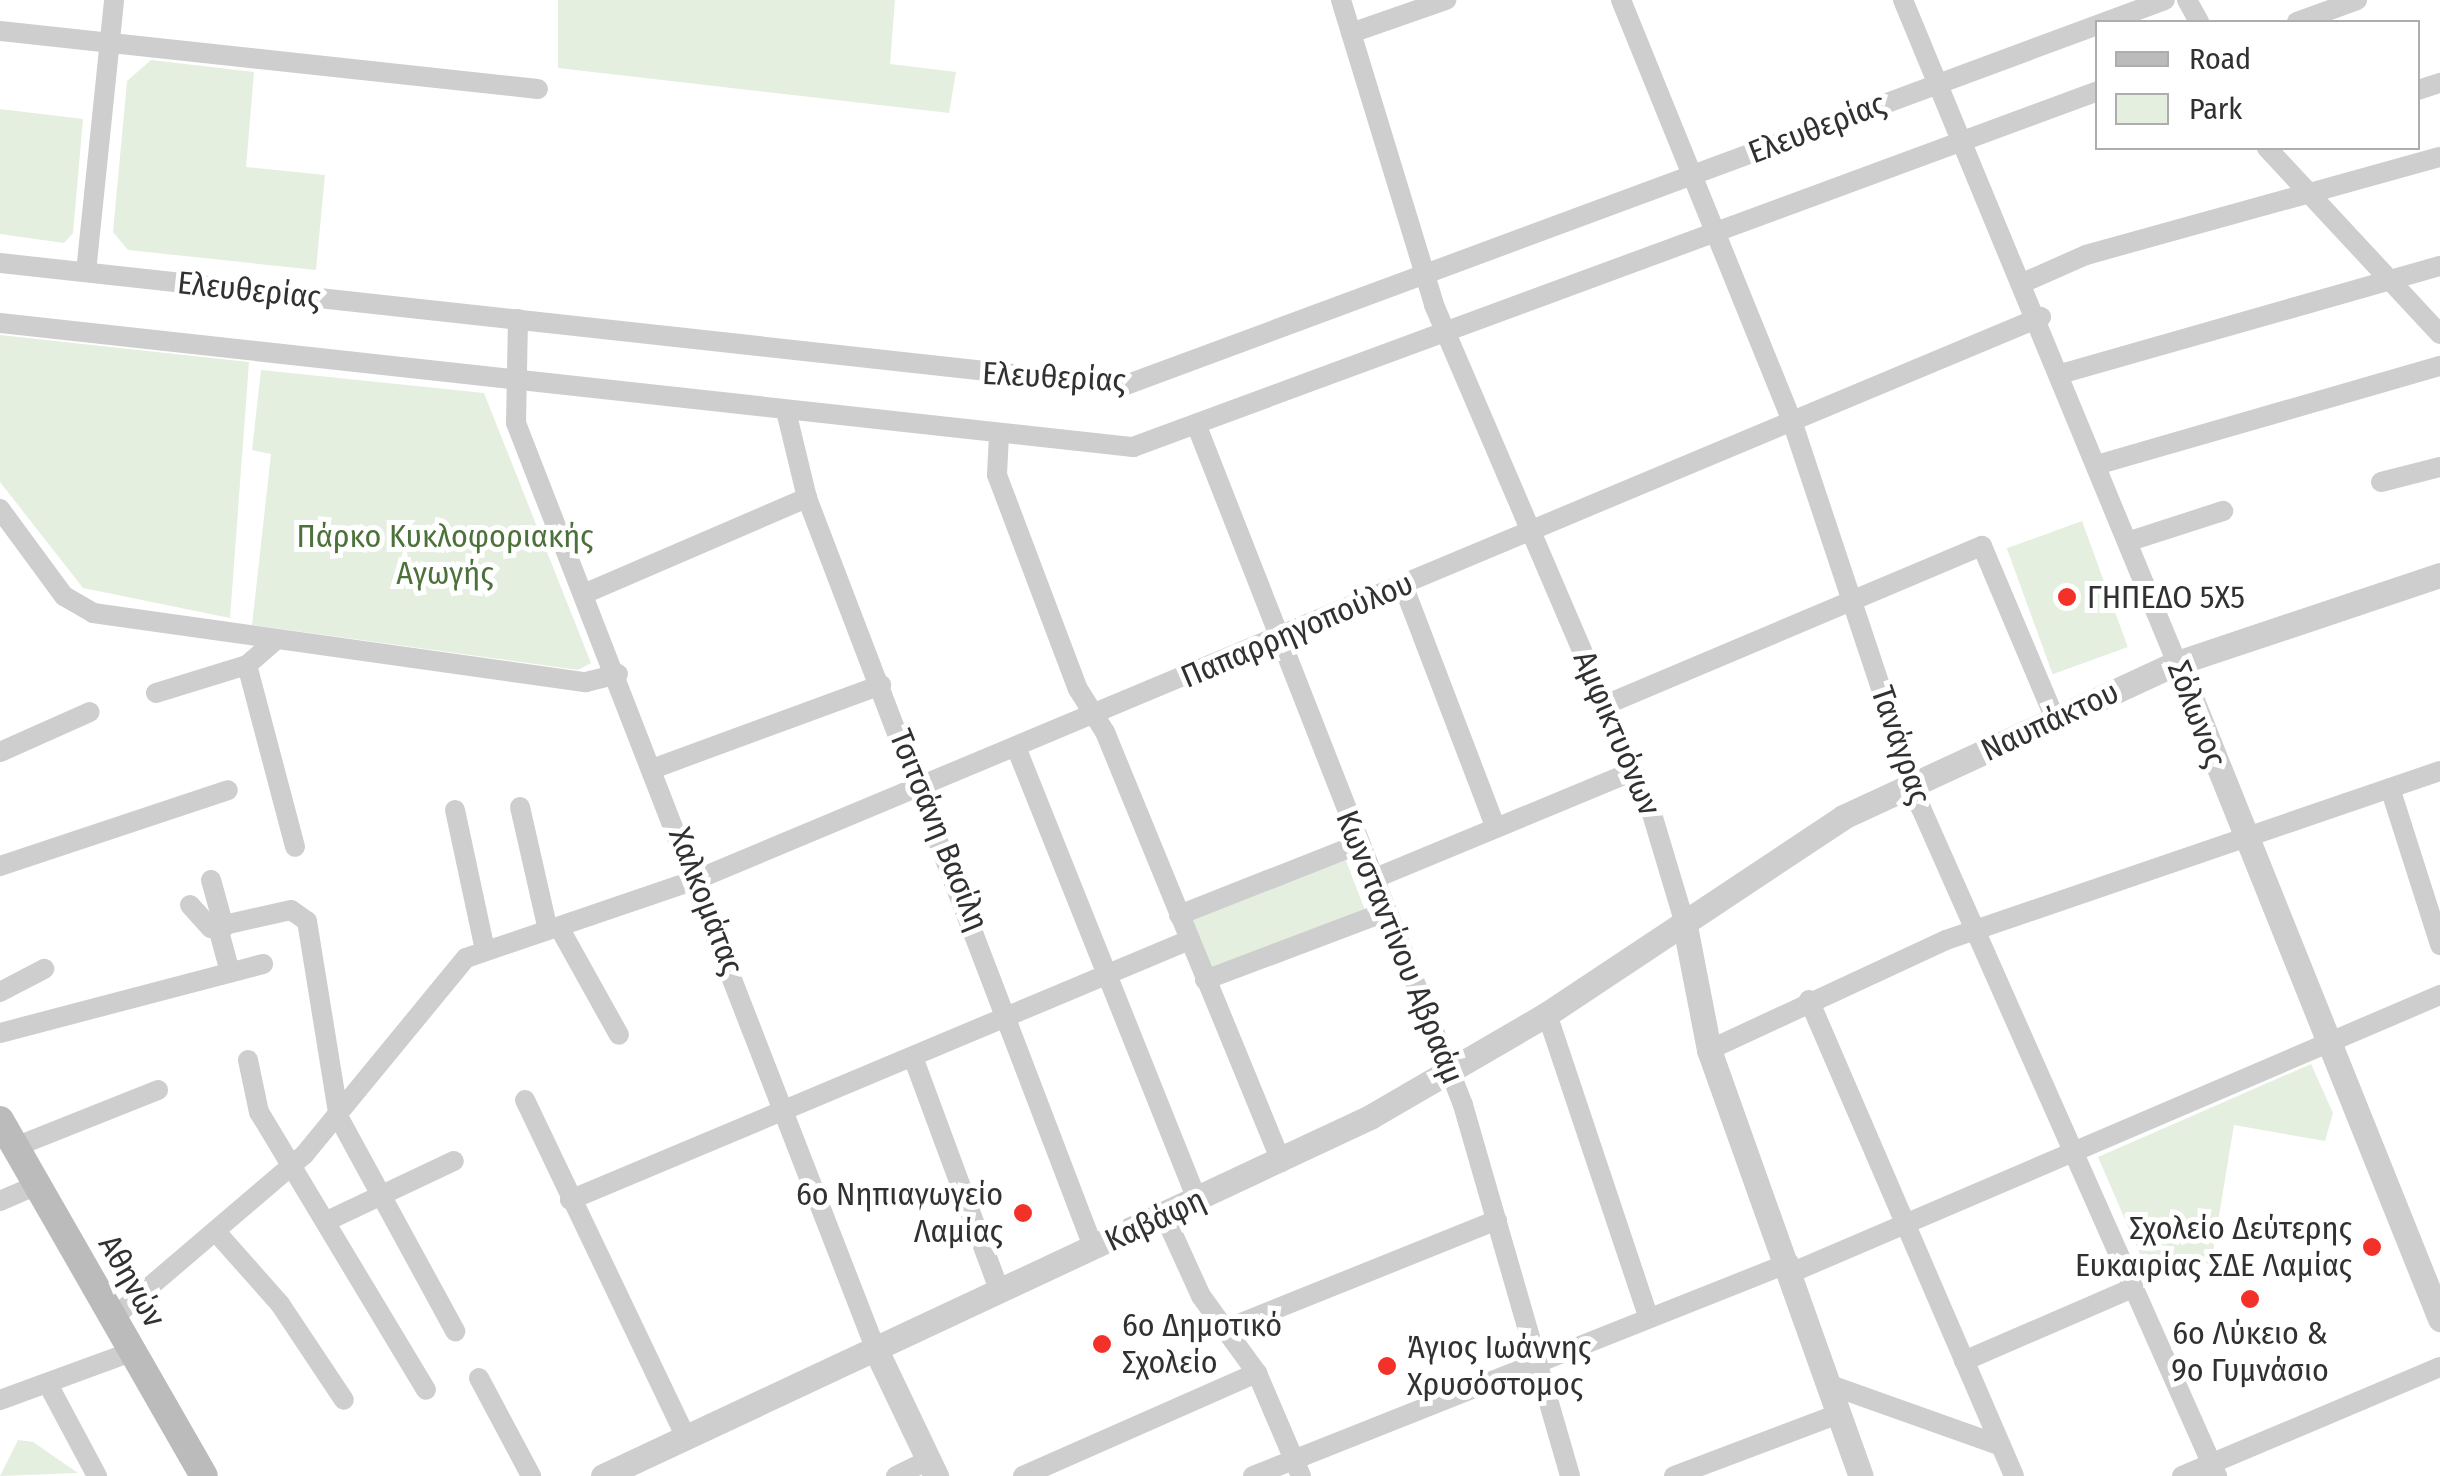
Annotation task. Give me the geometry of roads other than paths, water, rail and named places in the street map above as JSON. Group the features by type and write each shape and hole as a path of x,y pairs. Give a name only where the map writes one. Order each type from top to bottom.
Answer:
{"main road":[{"name":"Αθηνών","path":"0,1120 204,1476"}],"street":[{"path":"86,272 114,0"},
{"name":"Αμφικτυόνων","path":"1341,0 1446,337 1634,771 1684,921 1709,1050 1791,1268 1862,1476"},
{"path":"1351,33 1446,0"},
{"name":"Τανάγρας","path":"1621,0 1689,178 1792,422 1914,783 1975,932 2214,1470"},
{"name":"Σόλωνος","path":"1903,0 1934,83 2064,372 2322,1044 2440,1320"},
{"name":"Ελευθερίας","path":"2109,20 2165,0"},
{"path":"2302,20 2357,0"},
{"name":"Ελευθερίας","path":"0,263 1114,386 1424,276 2095,25"},
{"path":"0,31 538,89"},
{"name":"Ελευθερίας","path":"0,324 1133,447 1198,429 2095,91"},
{"path":"2268,150 2440,334"},
{"path":"2025,282 2086,255 2440,157"},
{"path":"2064,372 2440,266"},
{"name":"Παπαρρηγοπούλου","path":"112,1318 295,1164 339,1118 432,989 485,950 698,879 2041,317"},
{"name":"Χαλκομάτας","path":"518,320 516,423 655,768 876,1350 932,1468"},
{"path":"2100,464 2440,366"},
{"name":"Τσιτσάνη Βασίλη","path":"786,411 807,498 1011,1015 1094,1249"},
{"name":"Κωνσταντίνου Αβραάμ","path":"1198,429 1449,1074 1497,1220 1570,1476"},
{"path":"1000,435 998,474 1281,1162"},
{"path":"2381,482 2440,467"},
{"path":"586,593 807,498"},
{"path":"0,509 76,606 586,682 618,674"},
{"path":"2130,541 2223,511"},
{"path":"1605,705 1853,600 1989,548 2054,719"},
{"name":"Ναυπάκτου","path":"1684,921 1811,836 1914,783 2177,663 2440,575"},
{"path":"1404,586 1496,828"},
{"path":"156,693 247,665 278,639"},
{"path":"247,665 295,847"},
{"path":"655,768 881,685"},
{"path":"8,746 90,712"},
{"path":"1016,747 1198,1201"},
{"path":"1709,1050 1809,1000 1975,932 2440,770"},
{"path":"1372,879 1634,771"},
{"path":"2390,788 2440,945"},
{"path":"0,866 228,790"},
{"path":"520,807 554,930 618,1035"},
{"path":"455,810 485,950"},
{"path":"1179,915 1359,844"},
{"path":"212,880 230,972"},
{"path":"190,904 198,924 221,928 291,910 308,920 339,1118 455,1331"},
{"path":"1205,980 1385,912"},
{"name":"Καβάφη","path":"602,1476 1281,1162 1449,1074 1547,1014 1684,921"},
{"path":"570,1200 1189,940"},
{"path":"0,1033 263,964"},
{"path":"0,992 44,969"},
{"path":"1252,1476 1297,1468 1537,1358 1907,1225 2440,994"},
{"path":"1809,1000 2014,1476"},
{"path":"1547,1014 1648,1316"},
{"path":"913,1058 1000,1292"},
{"path":"248,1060 259,1112 295,1164 426,1390"},
{"path":"15,1147 158,1090"},
{"path":"525,1100 686,1437"},
{"path":"328,1220 378,1191 454,1160"},
{"path":"0,1200 37,1185"},
{"path":"1165,1217 1226,1329 1257,1372 1297,1468"},
{"path":"1226,1329 1497,1220"},
{"path":"217,1233 280,1304 344,1400"},
{"path":"1964,1361 2133,1288"},
{"path":"0,1400 50,1388 132,1352"},
{"path":"2182,1476 2214,1470 2440,1367"},
{"path":"1024,1476 1257,1372"},
{"path":"479,1378 531,1476"},
{"path":"1833,1386 2000,1445"},
{"path":"50,1388 98,1476"},
{"path":"1674,1476 1842,1413"},
{"path":"896,1476 932,1468"}],"place":[{"name":"ΓΗΠΕΔΟ 5X5","path":"2067,597"},
{"name":"6ο Νηπιαγωγείο Λαμίας","path":"1023,1213"},
{"name":"Σχολείο Δεύτερης Ευκαιρίας ΣΔΕ Λαμίας","path":"2372,1247"},
{"name":"6ο Λύκειο & 9ο Γυμνάσιο","path":"2250,1299"},
{"name":"6ο Δημοτικό Σχολείο","path":"1102,1344"},
{"name":"Άγιος Ιωάννης Χρυσόστομος","path":"1387,1366"}],"park label":[{"name":"Πάρκο Κυκλοφοριακής Αγωγής","path":"445,556"}]}
